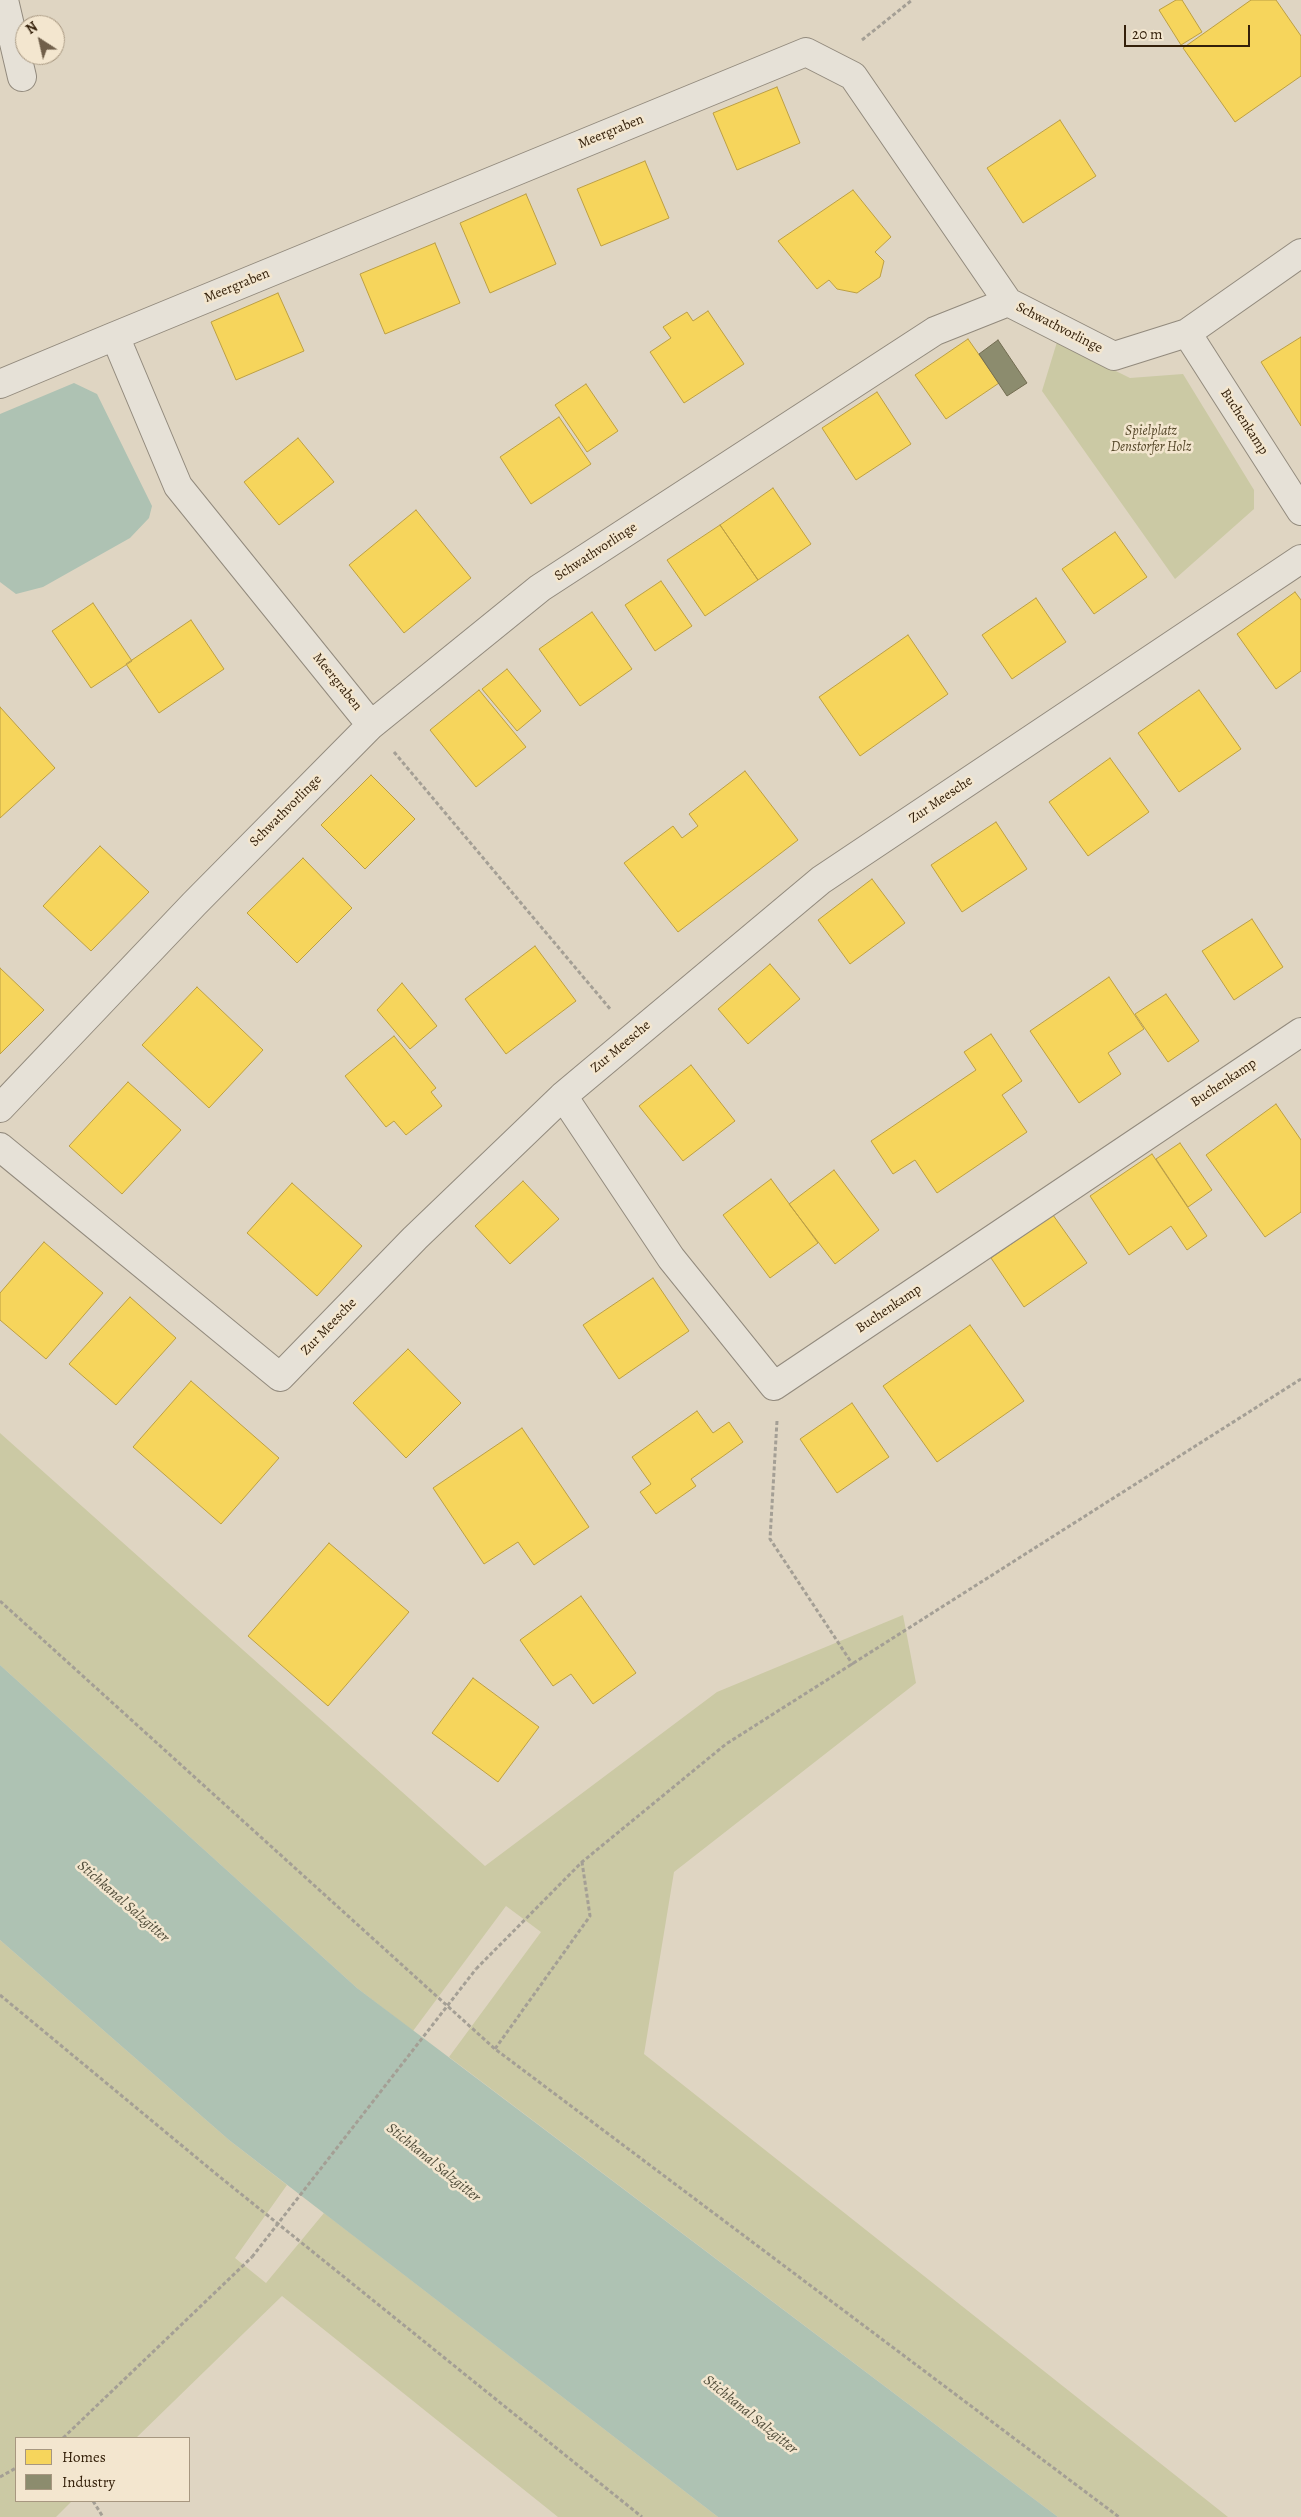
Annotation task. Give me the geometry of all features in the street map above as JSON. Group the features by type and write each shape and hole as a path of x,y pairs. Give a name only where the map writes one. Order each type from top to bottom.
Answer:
{"street":[{"path":"4,0 22,77"},
{"name":"Meergraben","path":"0,384 806,52 853,76 1008,302"},
{"name":"Schwathvorlinge","path":"0,1108 201,897 371,725 540,588 935,331 1008,302 1114,356 1187,333 1301,254"},
{"name":"Buchenkamp","path":"1187,333 1301,511"},
{"name":"Meergraben","path":"115,336 178,486 371,725"},
{"name":"Zur Meesche","path":"0,1148 280,1377 415,1238 563,1096 821,880 1301,559"},
{"name":"Buchenkamp","path":"780,1382 1301,1032"},
{"path":"563,1096 672,1258 774,1386 780,1382"}],"path":[{"path":"831,65 912,0"},
{"path":"371,725 634,1037"},
{"path":"64,2437 252,2257 476,1969 582,1862 726,1744 1301,1379"},
{"path":"780,1382 770,1539 853,1665"},
{"path":"0,1601 495,2049 1119,2517"},
{"path":"495,2049 590,1916 582,1862"},
{"path":"0,1995 215,2173 642,2517"},
{"path":"0,2477 15,2469"},
{"path":"94,2502 103,2517"}],"green space":[{"name":"Spielplatz Denstorfer Holz","path":"1057,342 1130,378 1183,374 1254,490 1254,509 1175,579 1042,391"},
{"path":"0,1433 485,1866 717,1692 903,1615 916,1683 674,1872 644,2054 1228,2517 1058,2517 449,2057 541,1932 506,1906 413,2031 357,1988 0,1665"},
{"path":"0,1940 229,2140 287,2185 235,2258 266,2283 324,2213 718,2517 558,2517 282,2296 137,2437 15,2437 15,2502 71,2502 56,2517 0,2517"}],"water":[{"path":"74,383 97,394 152,506 149,518 130,538 43,587 16,594 0,582 0,414"},
{"name":"Stichkanal Salzgitter","path":"0,1665 357,1988 1058,2517 718,2517 229,2140 0,1940"}],"building: Homes":[{"path":"1176,0 1182,0 1202,32 1181,45 1159,10"},
{"path":"1251,0 1276,0 1301,36 1301,76 1235,122 1183,48"},
{"path":"777,87 800,143 737,170 713,113"},
{"path":"1060,120 1096,176 1023,223 987,168"},
{"path":"645,161 669,218 601,246 577,189"},
{"path":"853,190 891,237 875,252 884,261 880,277 857,293 837,289 829,280 817,289 778,241"},
{"path":"526,194 556,264 490,293 460,223"},
{"path":"435,243 460,303 385,334 360,274"},
{"path":"278,293 304,351 236,380 211,322"},
{"path":"708,311 744,364 684,403 650,352 671,338 663,327 687,312 693,321"},
{"path":"1301,337 1301,426 1261,362"},
{"path":"968,339 999,383 946,419 915,375"},
{"path":"586,384 618,431 587,452 555,405"},
{"path":"877,392 911,444 856,480 822,428"},
{"path":"559,417 591,464 531,504 500,457"},
{"path":"298,438 334,482 279,525 244,482"},
{"path":"773,488 811,544 758,580 720,525"},
{"path":"416,510 471,578 404,633 349,565"},
{"path":"720,525 758,580 705,616 667,560"},
{"path":"1115,532 1147,577 1094,614 1062,569"},
{"path":"661,581 692,626 655,651 625,605"},
{"path":"1295,592 1301,600 1301,671 1276,689 1237,634"},
{"path":"1036,598 1066,642 1012,679 982,635"},
{"path":"93,603 132,661 91,688 52,631"},
{"path":"592,612 632,669 580,706 539,649"},
{"path":"191,620 224,669 159,713 126,664"},
{"path":"908,635 948,694 860,756 819,697"},
{"path":"507,669 541,711 517,731 482,689"},
{"path":"479,690 526,747 476,787 430,730"},
{"path":"1199,690 1241,749 1179,792 1138,733"},
{"path":"0,707 55,768 0,818"},
{"path":"1110,758 1149,812 1088,856 1049,802"},
{"path":"745,771 798,840 678,932 624,863 673,826 682,838 698,826 689,814"},
{"path":"371,775 415,819 365,869 321,825"},
{"path":"996,822 1027,869 962,912 931,865"},
{"path":"100,846 149,892 91,951 43,906"},
{"path":"303,858 352,908 297,963 247,913"},
{"path":"872,879 905,923 850,964 818,920"},
{"path":"1252,919 1283,967 1234,1000 1202,951"},
{"path":"535,946 576,1001 506,1054 465,999"},
{"path":"770,964 800,999 748,1044 718,1009"},
{"path":"0,968 44,1010 0,1054"},
{"path":"1109,977 1144,1029 1108,1053 1121,1074 1079,1103 1030,1031"},
{"path":"402,983 437,1026 410,1049 377,1010"},
{"path":"197,987 263,1050 209,1108 142,1045"},
{"path":"1166,994 1199,1041 1168,1062 1135,1014"},
{"path":"991,1034 1022,1081 1002,1095 1027,1132 937,1193 915,1160 893,1174 871,1141 976,1070 964,1052"},
{"path":"394,1036 436,1088 431,1092 442,1106 406,1135 394,1121 386,1127 345,1076"},
{"path":"691,1065 735,1121 683,1161 639,1106"},
{"path":"128,1082 181,1130 122,1194 69,1146"},
{"path":"1276,1104 1301,1140 1301,1212 1265,1237 1206,1155"},
{"path":"1180,1143 1212,1190 1188,1207 1156,1159"},
{"path":"1152,1154 1207,1236 1187,1250 1171,1226 1129,1255 1090,1196"},
{"path":"834,1170 879,1230 835,1264 789,1204"},
{"path":"771,1179 818,1243 770,1278 723,1215"},
{"path":"523,1181 559,1219 510,1264 475,1226"},
{"path":"292,1183 362,1246 317,1296 247,1233"},
{"path":"1053,1215 1087,1263 1024,1307 991,1258"},
{"path":"44,1242 103,1293 46,1359 0,1320 0,1293"},
{"path":"653,1278 689,1331 619,1379 583,1325"},
{"path":"130,1297 176,1338 116,1405 69,1364"},
{"path":"970,1325 1024,1401 937,1462 883,1386"},
{"path":"408,1349 461,1403 406,1458 353,1403"},
{"path":"191,1381 279,1458 221,1524 133,1447"},
{"path":"852,1403 889,1457 837,1493 800,1439"},
{"path":"697,1411 713,1433 729,1422 743,1442 691,1479 696,1486 656,1514 640,1492 651,1484 632,1457"},
{"path":"522,1428 589,1527 534,1565 518,1542 484,1564 433,1488"},
{"path":"329,1543 409,1612 328,1706 248,1636"},
{"path":"581,1596 636,1673 593,1704 571,1674 553,1686 520,1640"},
{"path":"473,1678 539,1727 498,1782 432,1733"}],"building: Industry":[{"path":"998,340 1027,383 1007,396 979,354"}]}
